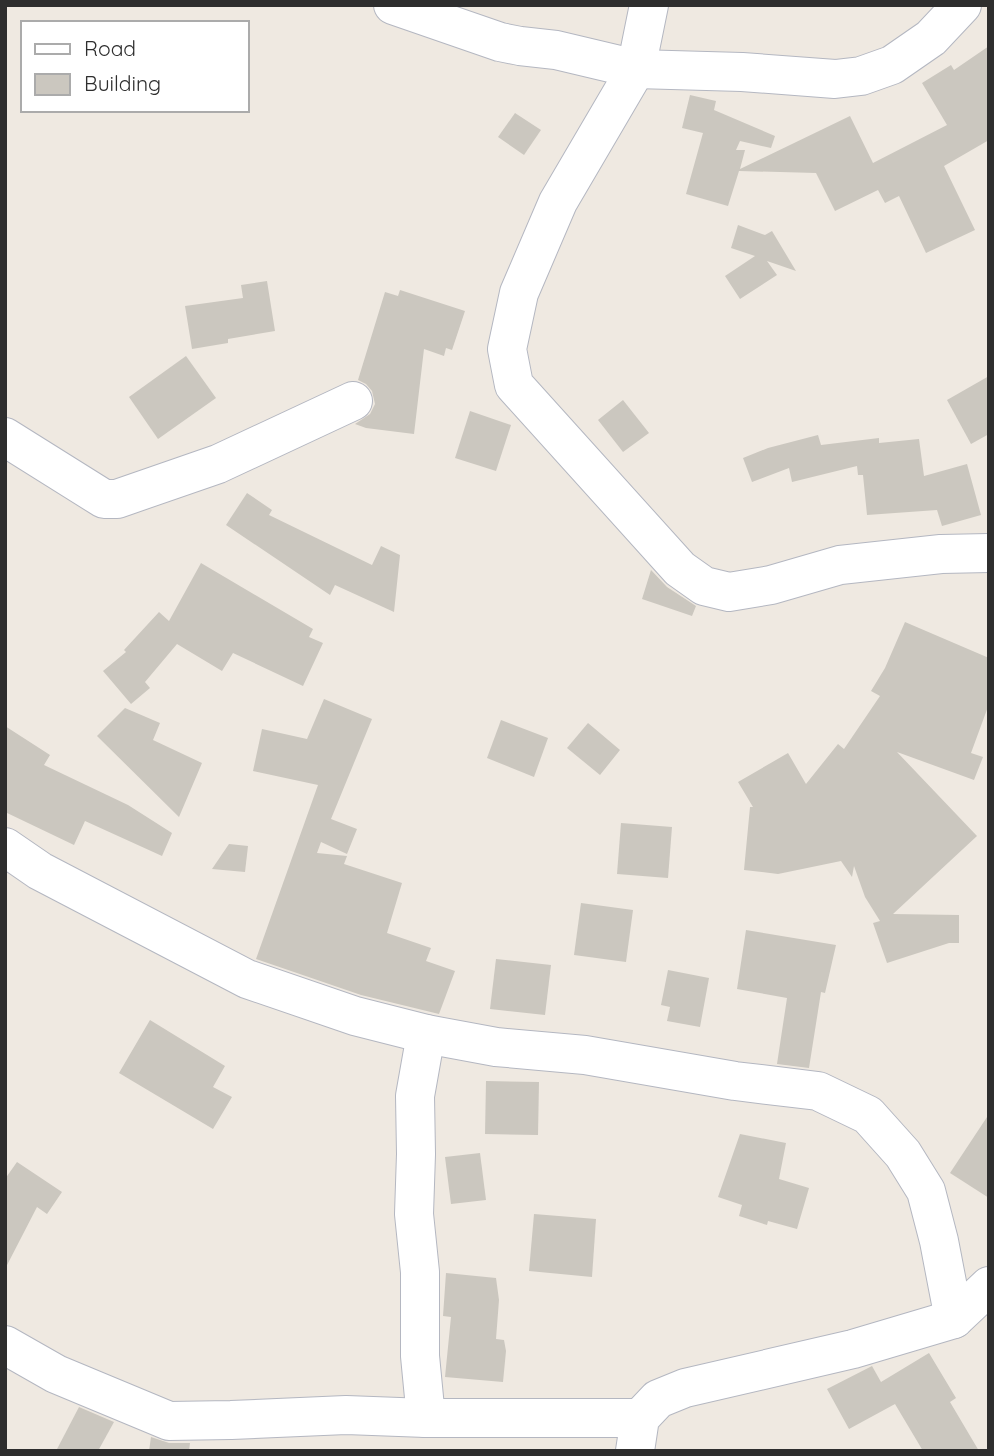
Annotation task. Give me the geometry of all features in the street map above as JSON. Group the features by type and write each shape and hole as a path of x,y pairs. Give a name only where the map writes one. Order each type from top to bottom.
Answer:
{"street":[{"path":"393,5 500,42 556,50 636,69 835,79 861,76 892,65 931,38 962,5"},
{"path":"649,5 636,69 558,202 519,293 507,349 514,385 680,569 704,586 729,592 771,585 840,565 941,554 989,553"},
{"path":"5,438 104,499 117,499 218,464 352,401"},
{"path":"5,848 40,871 247,979 355,1016 426,1034 496,1047 585,1055 735,1082 818,1091 868,1115 903,1154 926,1191 954,1319"},
{"path":"426,1034 415,1096 414,1214 420,1272 419,1356 426,1418"},
{"path":"5,1345 56,1374 169,1422 346,1415 426,1418 637,1435 658,1399 685,1388 853,1349 954,1319 989,1286"}],"building":[{"path":"989,46 989,140 944,166 975,230 926,253 899,196 885,203 878,190 835,211 816,173 739,171 728,206 686,194 703,133 682,128 690,95 716,101 714,110 775,136 771,148 740,141 736,150 745,150 740,169 850,116 873,163 947,125 922,83 951,65 954,70"},
{"path":"515,113 541,130 524,155 498,137"},
{"path":"738,225 765,235 772,231 796,271 767,261 777,275 740,299 725,276 755,256 731,248"},
{"path":"267,281 275,331 228,339 228,343 192,349 185,306 243,298 241,285"},
{"path":"400,290 465,311 452,350 446,348 444,356 424,349 414,434 366,428 355,424 370,414 375,404 372,391 358,380 385,292 398,296"},
{"path":"186,356 216,398 158,439 129,397"},
{"path":"989,376 989,434 971,444 947,400"},
{"path":"623,400 649,433 623,452 598,420"},
{"path":"470,411 511,425 496,471 455,458"},
{"path":"818,435 821,445 879,438 879,443 919,439 924,476 967,464 981,515 942,526 937,510 867,515 863,475 858,475 857,466 792,482 789,468 752,482 743,458 768,448"},
{"path":"247,493 272,510 269,515 372,565 381,546 400,555 394,612 335,585 330,595 226,525"},
{"path":"201,563 313,629 309,637 323,643 303,686 233,653 222,671 177,644 145,682 150,688 131,704 103,671 126,652 124,650 159,612 169,621"},
{"path":"651,570 667,587 696,606 692,616 642,599"},
{"path":"905,622 989,658 989,704 971,753 983,757 974,780 897,752 977,836 893,914 959,915 959,943 949,943 887,963 873,923 880,921 865,897 854,866 852,877 841,861 778,874 744,870 750,807 753,807 738,782 788,753 806,784 838,744 844,749 880,696 871,691 885,668"},
{"path":"324,699 372,719 331,819 357,829 347,854 321,842 317,853 347,856 344,864 402,883 387,933 431,948 426,961 455,971 439,1014 361,995 256,959 318,785 253,771 262,729 307,739"},
{"path":"125,708 160,723 153,740 202,763 179,817 97,736"},
{"path":"501,720 548,738 534,777 487,758"},
{"path":"588,723 620,750 600,775 567,748"},
{"path":"5,726 50,755 44,765 128,805 172,833 162,856 85,821 74,845 5,812"},
{"path":"621,823 672,827 668,878 617,874"},
{"path":"229,844 248,846 245,872 212,869"},
{"path":"581,903 633,910 626,962 574,955"},
{"path":"746,930 836,945 825,993 821,992 809,1068 777,1064 787,998 737,989"},
{"path":"496,959 551,965 545,1015 490,1009"},
{"path":"668,970 709,978 700,1027 667,1021 670,1007 661,1005"},
{"path":"150,1020 225,1066 213,1087 232,1097 213,1129 119,1073"},
{"path":"486,1081 539,1082 538,1135 485,1134"},
{"path":"989,1114 989,1198 950,1173"},
{"path":"740,1134 786,1143 779,1179 809,1188 797,1229 768,1221 767,1225 739,1216 742,1205 718,1197"},
{"path":"480,1153 486,1200 451,1204 445,1157"},
{"path":"17,1162 62,1192 47,1214 37,1207 5,1269 5,1179"},
{"path":"534,1214 596,1219 592,1277 529,1271"},
{"path":"446,1273 496,1278 499,1300 496,1339 504,1340 506,1351 503,1382 445,1377 451,1317 443,1316"},
{"path":"929,1353 956,1398 950,1402 979,1451 923,1451 895,1404 849,1429 827,1389 872,1366 881,1382"},
{"path":"79,1407 114,1422 98,1451 56,1451"},
{"path":"151,1437 169,1443 190,1443 189,1451 149,1451"}]}
